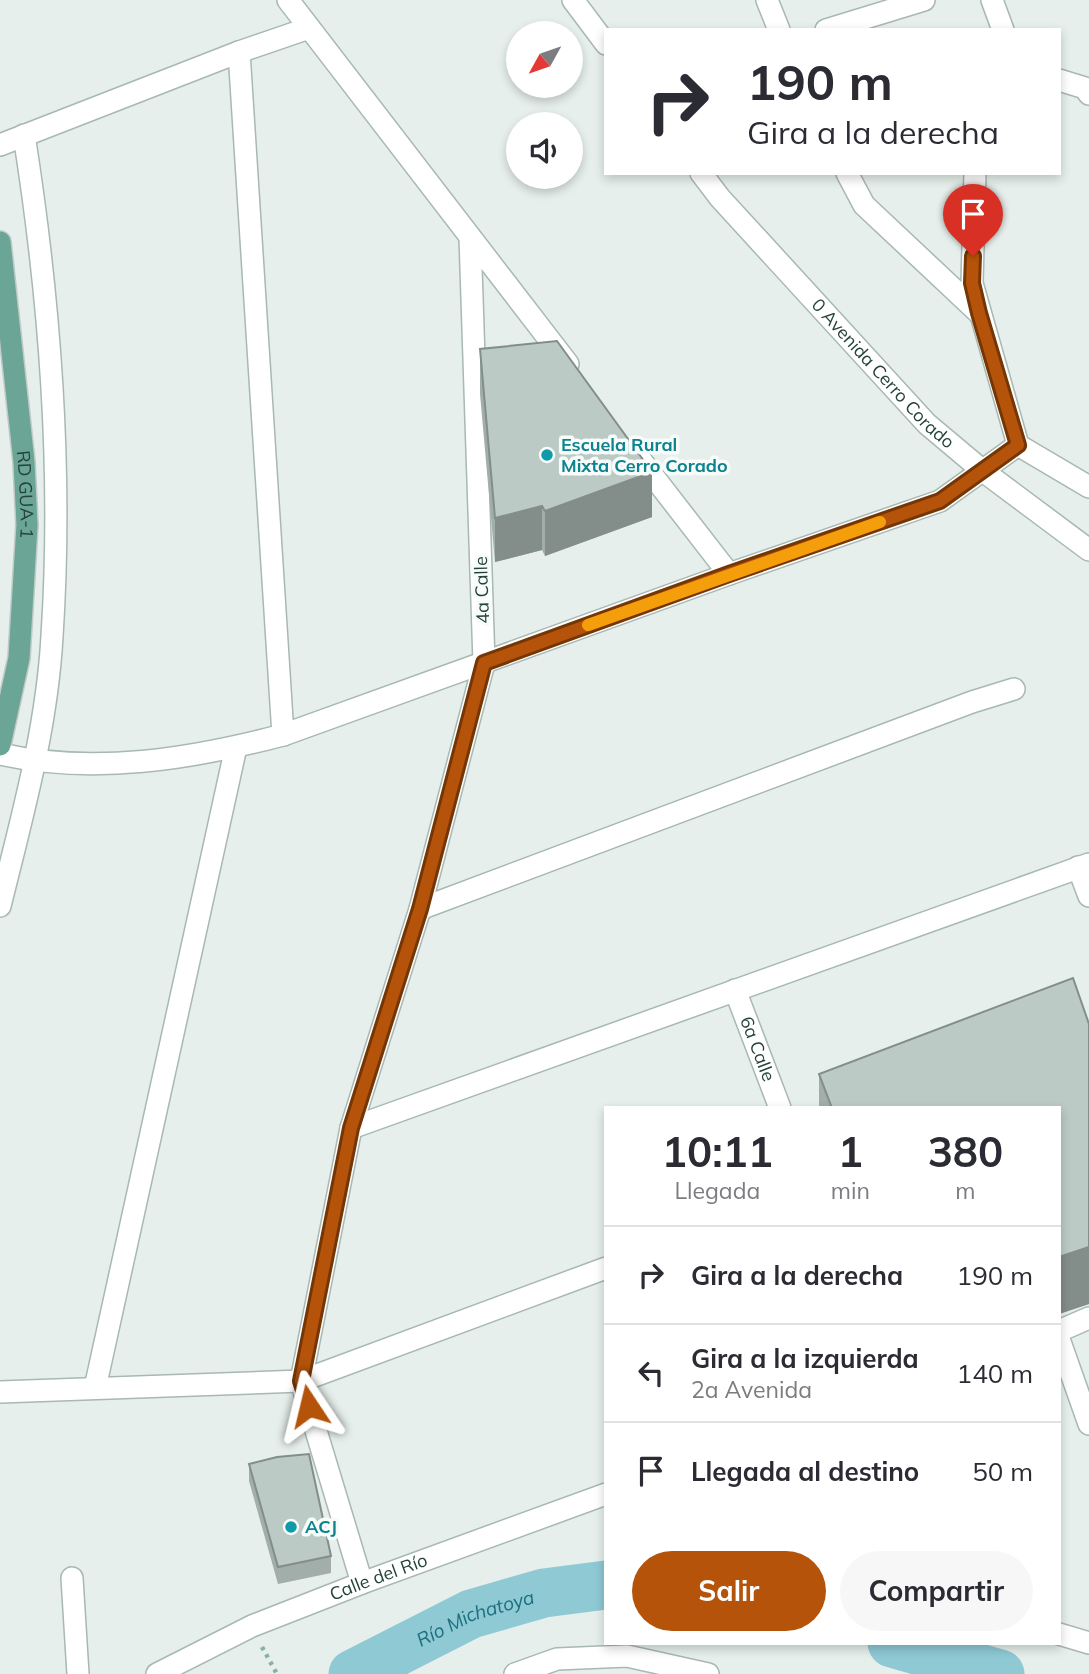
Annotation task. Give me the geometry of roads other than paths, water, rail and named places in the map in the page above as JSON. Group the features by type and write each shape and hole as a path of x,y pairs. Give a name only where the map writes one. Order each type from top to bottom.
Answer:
{"main road":[{"name":"RD GUA-1","path":"0,242 24,462 27,525 19,658 0,746"}],"street":[{"path":"288,0 578,378"},
{"path":"573,0 604,41"},
{"path":"767,0 778,28"},
{"path":"830,28 879,6 924,0"},
{"path":"992,0 1002,28"},
{"path":"0,145 239,52 309,28"},
{"path":"239,52 283,735"},
{"path":"1061,81 1085,88 1089,94"},
{"path":"0,906 36,762 52,637 55,517 48,321 24,135"},
{"name":"0 Avenida Cerro Corado","path":"703,175 720,198 927,424 983,471 1089,550"},
{"path":"848,175 864,205 979,313"},
{"path":"975,175 972,283 1018,445 1089,487"},
{"name":"4a Calle","path":"362,1583 301,1381 351,1128 420,909 484,663 470,237"},
{"path":"620,433 729,574"},
{"path":"0,754 36,762 120,765 236,747 283,735 940,501 1018,445"},
{"path":"420,909 1014,689"},
{"path":"95,1388 236,747"},
{"path":"351,1128 1083,865 1089,896"},
{"name":"6a Calle","path":"735,990 779,1106"},
{"path":"0,1392 301,1381 604,1269"},
{"path":"1061,1331 1089,1318"},
{"path":"1061,1345 1089,1424"},
{"name":"Calle del Río","path":"157,1674 252,1626 604,1495"},
{"path":"72,1578 78,1674"},
{"path":"1061,1635 1089,1643"},
{"path":"515,1674 627,1656 708,1674"}],"waterway":[{"name":"Río Michatoya","path":"353,1674 471,1614 544,1593 604,1585"},
{"name":"Río Michatoya","path":"899,1645 1000,1674"}],"place":[{"name":"Escuela Rural Mixta Cerro Corado","path":"547,455"},
{"name":"ACJ","path":"291,1527"}]}
